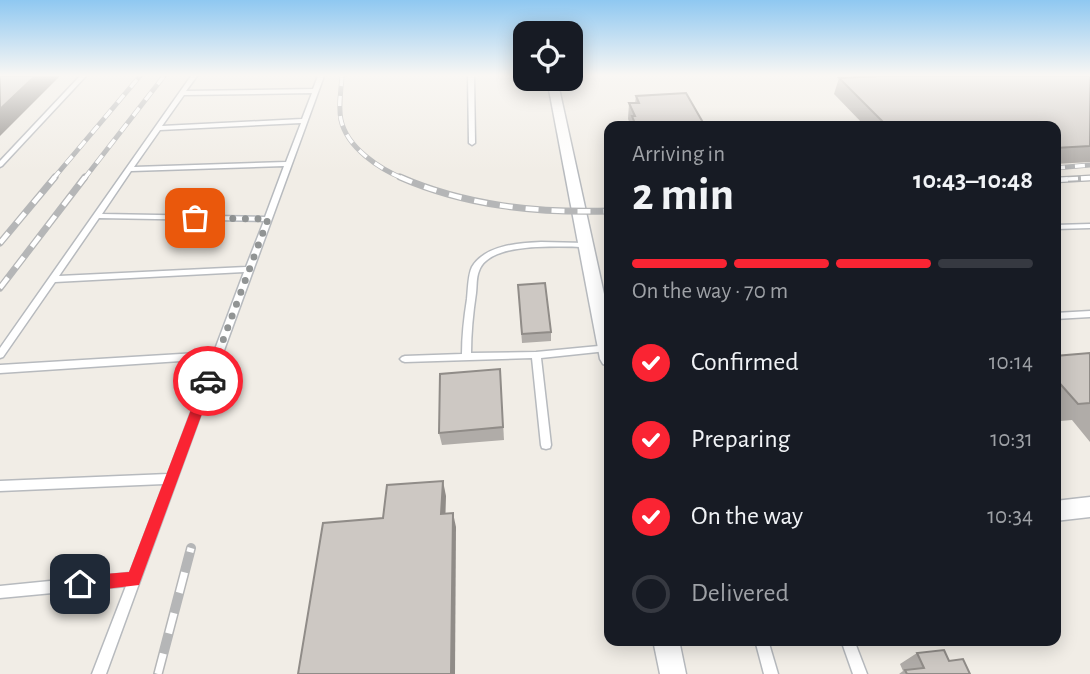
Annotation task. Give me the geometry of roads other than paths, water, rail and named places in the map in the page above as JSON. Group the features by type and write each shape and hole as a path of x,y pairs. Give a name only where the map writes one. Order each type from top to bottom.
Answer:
{"street":[{"path":"558,107 604,334"},
{"path":"1061,509 1090,507"},
{"path":"667,646 673,674"}],"lane":[{"path":"0,165 54,107"},
{"path":"0,355 173,107"},
{"path":"99,674 309,107"},
{"path":"471,107 472,143"},
{"path":"158,128 304,121"},
{"path":"129,169 288,164"},
{"path":"97,216 268,219"},
{"path":"1061,227 1090,226"},
{"path":"466,357 468,317 475,269 479,261 504,247 586,245"},
{"path":"53,279 250,269"},
{"path":"1061,316 1090,314"},
{"path":"405,359 604,354"},
{"path":"0,369 218,355"},
{"path":"536,355 546,445"},
{"path":"0,486 172,479"},
{"path":"0,592 134,579"},
{"path":"763,646 771,674"},
{"path":"849,646 860,674"}],"railway":[{"path":"53,179 113,107"},
{"path":"84,179 140,107"},
{"path":"340,107 344,130 357,148 385,170 404,179"},
{"path":"1061,167 1090,165"},
{"path":"0,243 55,177"},
{"path":"0,288 85,177"},
{"path":"400,177 450,195 502,206 555,211 604,211"},
{"path":"1061,180 1090,178 1068,179"},
{"path":"158,674 191,548"}]}
